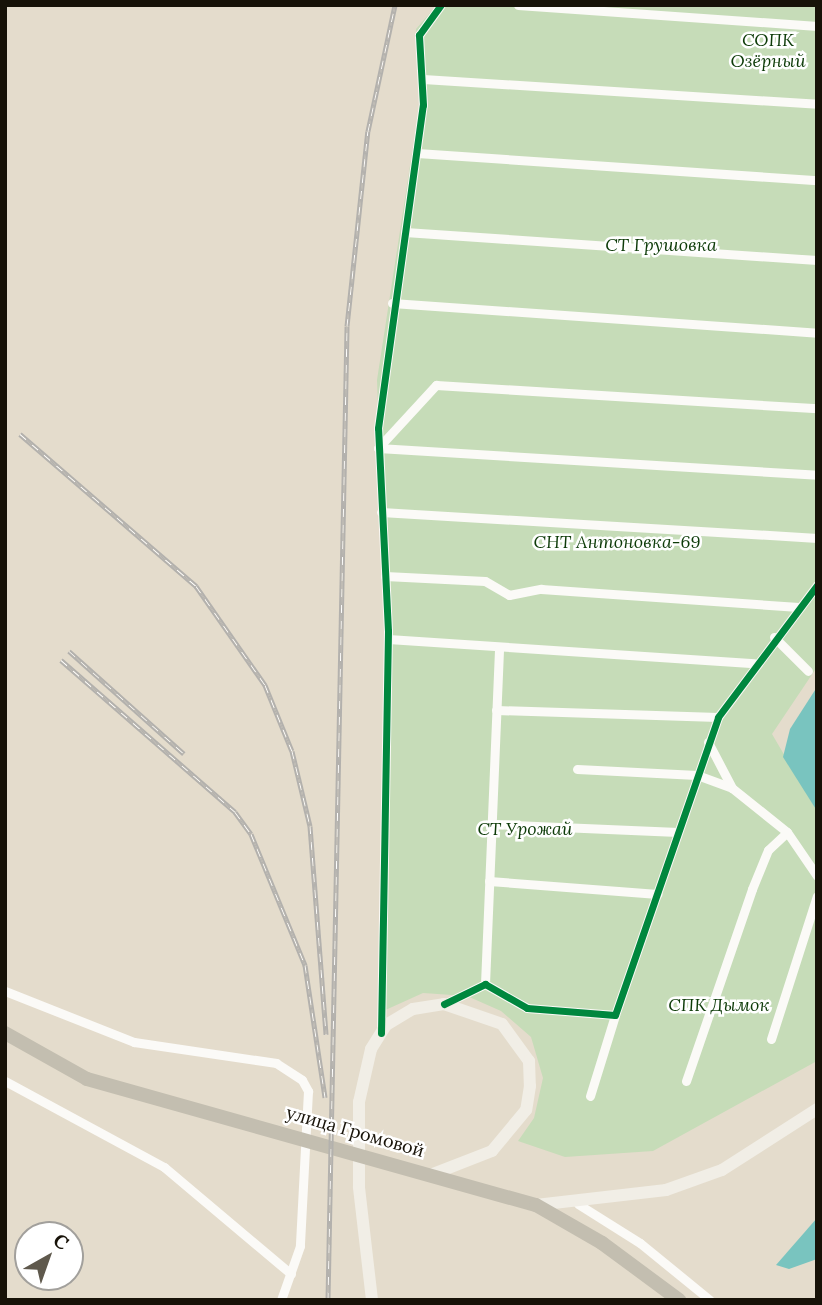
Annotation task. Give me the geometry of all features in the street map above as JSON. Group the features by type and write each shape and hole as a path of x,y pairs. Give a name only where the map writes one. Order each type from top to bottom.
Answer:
{"main road":[{"path":"372,1300 359,1102 381,1033 413,1009 444,1004 502,1024 529,1061 530,1086 526,1111 492,1151 433,1174"},
{"name":"улица Громовой","path":"5,1034 87,1079 271,1128 536,1205 603,1243 679,1300"},
{"path":"536,1205 578,1205 666,1190 722,1170 817,1109"}],"street":[{"path":"381,1033 388,639 378,448 392,303 417,153 423,79 419,35 441,5"},
{"path":"518,5 817,26"},
{"path":"423,79 817,104"},
{"path":"417,153 817,180"},
{"path":"405,232 817,260"},
{"path":"392,303 817,333"},
{"path":"378,448 436,385 817,408"},
{"path":"378,448 817,475"},
{"path":"381,512 817,538"},
{"path":"385,576 485,581 509,595 541,589 798,607"},
{"path":"590,1096 615,1015 718,717 754,663 817,585"},
{"path":"774,637 808,671"},
{"path":"388,639 754,663"},
{"path":"485,984 499,648"},
{"path":"496,710 718,717"},
{"path":"708,742 732,788"},
{"path":"577,769 698,775 732,788 787,832 817,876"},
{"path":"492,824 678,832"},
{"path":"686,1081 752,889 768,850 787,832"},
{"path":"489,881 657,894"},
{"path":"771,1039 817,896"},
{"path":"444,1004 485,984"},
{"path":"485,984 527,1008 615,1015"},
{"path":"5,991 134,1042 276,1063 297,1075 307,1091 300,1245 281,1300"},
{"path":"5,1081 164,1167 291,1274"},
{"path":"578,1205 640,1243 710,1300"}],"green space":[{"path":"437,5 817,5 817,667 772,734 817,811 817,1061 653,1151 565,1157 518,1141 534,1118 543,1078 531,1037 501,1011 467,996 423,993 381,1012 386,636 377,380 420,101 416,29"}],"water":[{"path":"817,687 817,811 783,757 790,729"},
{"path":"817,1218 817,1259 789,1269 776,1265"}],"railway":[{"path":"328,1300 347,326 368,131 395,5"},
{"path":"20,434 196,586 265,685 292,751 310,826 326,1034"},
{"path":"69,651 184,754"},
{"path":"61,660 235,812 251,834 305,965 325,1098"}],"cycle path":[{"path":"381,1033 388,631 378,428 423,105 419,35 441,5"},
{"path":"444,1004 485,984 527,1008 615,1015 718,717 817,585"}],"park label":[{"name":"СОПК Озёрный","path":"768,51"},
{"name":"СТ Грушовка","path":"661,245"},
{"name":"СНТ Антоновка-69","path":"617,542"},
{"name":"СТ Урожай","path":"525,829"},
{"name":"СПК Дымок","path":"719,1005"}]}
